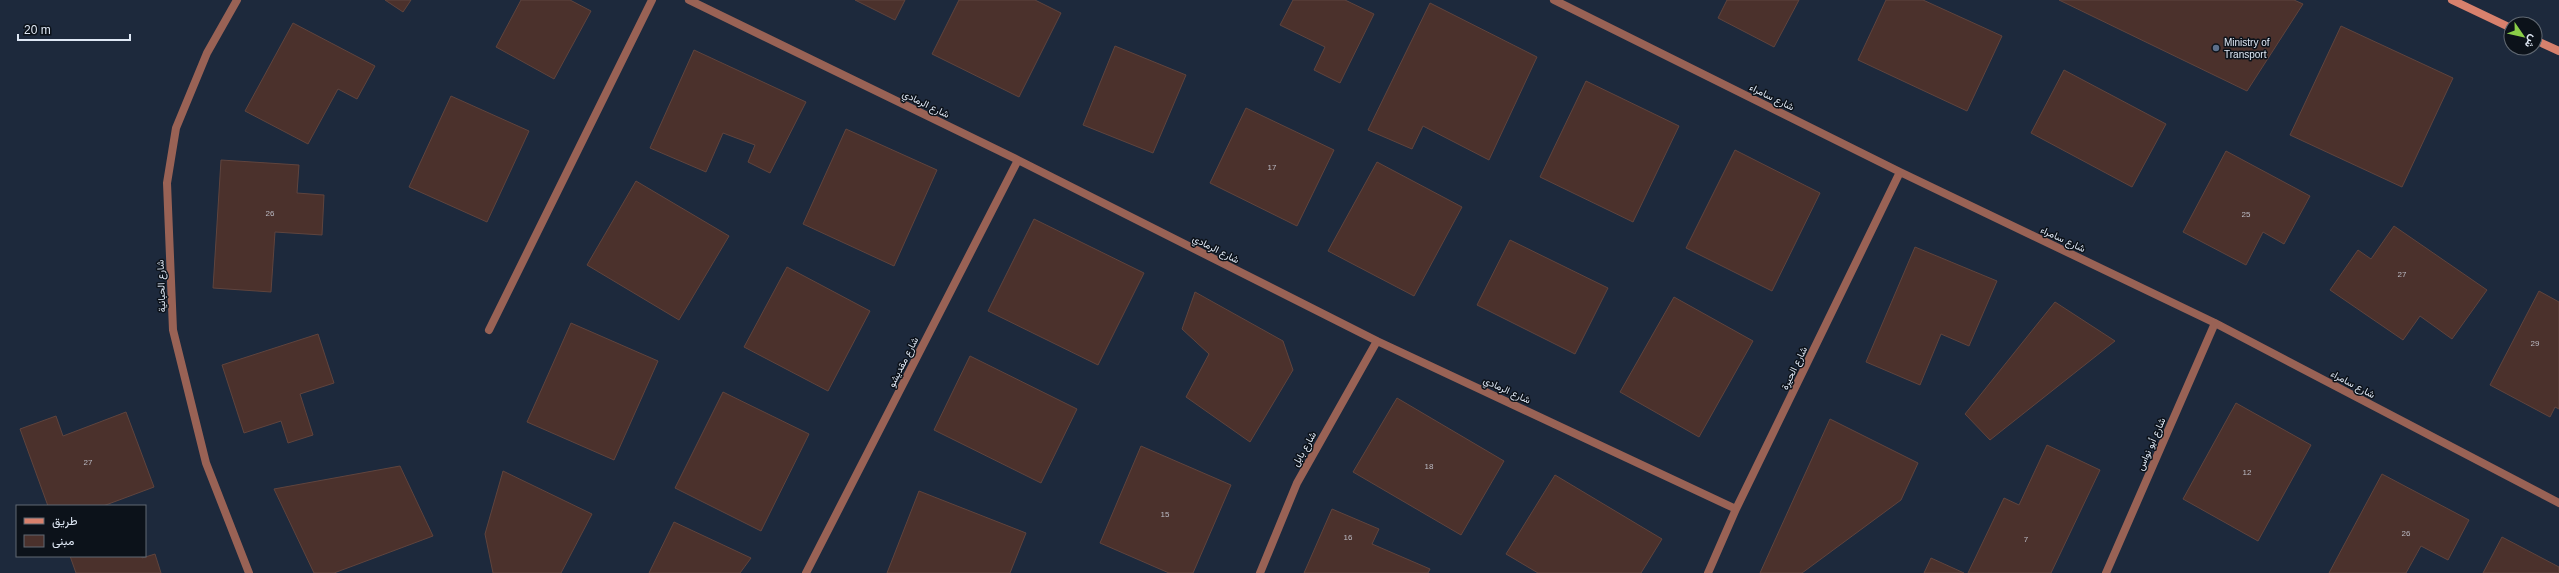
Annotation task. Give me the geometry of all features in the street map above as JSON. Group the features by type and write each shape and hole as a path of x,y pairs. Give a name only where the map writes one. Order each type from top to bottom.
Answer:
{"street":[{"name":"شارع الحبانية","path":"237,0 207,53 176,128 167,183 173,330 206,463 248,573"},
{"path":"489,330 652,0"},
{"name":"شارع الرمادي","path":"689,0 1018,160 1377,341 1736,509"},
{"name":"شارع سامراء","path":"1554,0 1900,172 2215,323 2559,503"},
{"path":"2452,0 2503,24"},
{"path":"2543,44 2559,51"},
{"name":"شارع مقديشو","path":"806,573 1018,160"},
{"name":"شارع الحيرة","path":"1708,573 1736,509 1900,172"},
{"name":"شارع أبو نواس","path":"2106,573 2215,323"},
{"name":"شارع بابل","path":"1260,573 1297,483 1377,341"}],"building":[{"path":"385,0 411,0 403,12"},
{"path":"521,0 570,0 591,11 554,79 496,47"},
{"path":"855,0 905,0 895,20"},
{"path":"959,0 1035,0 1061,13 1019,97 932,54"},
{"path":"1293,0 1345,0 1374,14 1340,83 1314,70 1325,47 1280,25"},
{"path":"1727,0 1799,0 1774,47 1718,18"},
{"path":"1886,0 1923,0 2002,36 1967,111 1858,60"},
{"name":"Ministry of Transport","path":"2059,0 2294,0 2303,4 2247,91"},
{"path":"1430,3 1537,57 1489,160 1423,126 1412,149 1368,130"},
{"path":"293,23 375,66 357,99 338,89 308,144 245,111"},
{"path":"2341,26 2453,78 2402,187 2290,135"},
{"path":"1115,46 1186,75 1153,153 1083,125"},
{"path":"694,50 806,102 770,173 748,162 755,145 723,133 706,172 650,148"},
{"path":"2064,70 2166,124 2132,187 2031,133"},
{"path":"1586,81 1679,126 1633,222 1540,177"},
{"path":"451,96 529,131 487,222 409,187"},
{"path":"1246,108 1334,150 1297,226 1210,183"},
{"path":"846,129 937,170 894,266 803,224"},
{"path":"1735,150 1820,193 1772,291 1686,248"},
{"path":"2226,151 2310,196 2284,244 2263,232 2246,265 2183,232"},
{"path":"221,160 299,165 297,193 324,195 322,235 275,232 271,292 213,288"},
{"path":"1377,162 1462,207 1414,296 1328,251"},
{"path":"636,181 729,236 679,320 587,265"},
{"path":"1034,219 1144,273 1098,365 988,311"},
{"path":"2394,226 2487,290 2452,339 2420,316 2403,340 2330,290 2358,250 2371,259"},
{"path":"1510,240 1608,288 1575,354 1477,305"},
{"path":"1915,247 1997,281 1969,346 1941,334 1920,385 1866,362"},
{"path":"787,267 870,311 828,391 744,347"},
{"path":"2539,291 2559,302 2559,409 2555,407 2550,417 2490,385"},
{"path":"1195,292 1283,341 1293,370 1250,442 1186,397 1209,354 1182,329"},
{"path":"1674,297 1753,341 1699,437 1620,392"},
{"path":"2055,302 2115,341 1990,440 1965,414"},
{"path":"571,323 658,361 614,460 527,422"},
{"path":"318,334 334,383 300,394 313,435 288,443 281,421 244,433 222,365"},
{"path":"970,356 1077,409 1041,483 934,430"},
{"path":"723,392 809,434 761,531 675,488"},
{"path":"1397,398 1504,461 1461,535 1353,472"},
{"path":"2236,403 2311,445 2258,541 2183,499"},
{"path":"126,412 154,487 106,505 48,505 20,429 56,416 63,436"},
{"path":"1830,419 1918,463 1901,500 1802,573 1760,573"},
{"path":"2047,445 2100,470 2051,573 1968,573 2004,498 2019,505"},
{"path":"1141,446 1231,485 1193,573 1169,573 1100,543"},
{"path":"400,466 433,536 334,573 314,573 274,489"},
{"path":"503,471 592,514 561,573 493,573 485,534"},
{"path":"2382,474 2469,520 2448,560 2421,546 2406,573 2329,573"},
{"path":"1555,475 1662,539 1641,573 1538,573 1506,554"},
{"path":"919,491 1026,533 1010,573 887,573"},
{"path":"1332,509 1379,529 1372,544 1430,569 1428,573 1304,573"},
{"path":"674,522 751,558 740,573 649,573"},
{"path":"2502,537 2559,567 2559,573 2483,573"},
{"path":"155,554 161,573 76,573 70,557 142,558"},
{"path":"1931,558 1964,573 1924,573"}],"place":[{"name":"Ministry of Transport","path":"2216,48"}]}
